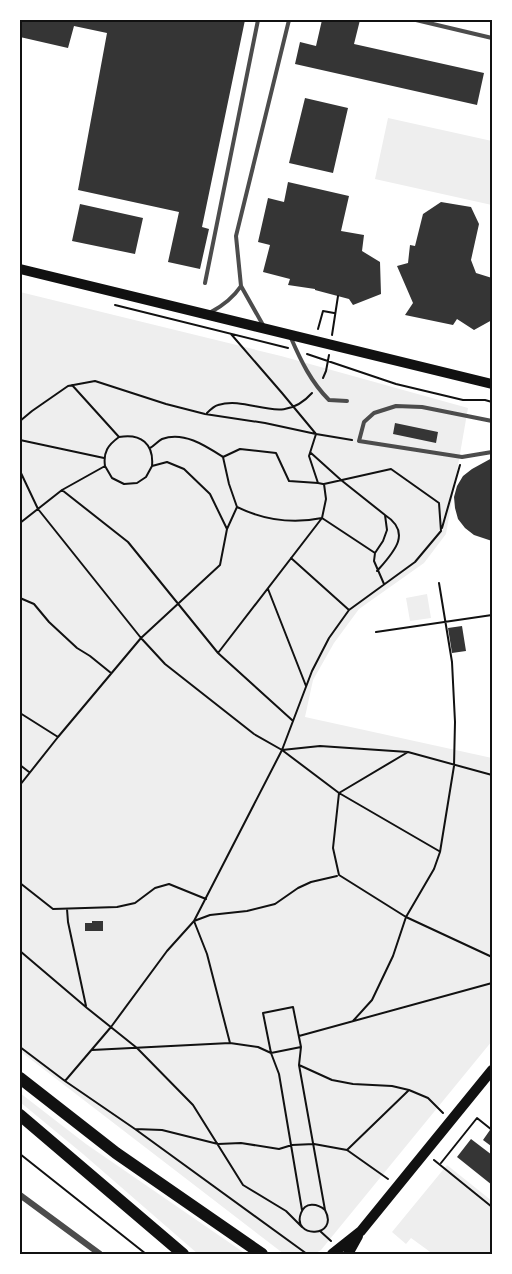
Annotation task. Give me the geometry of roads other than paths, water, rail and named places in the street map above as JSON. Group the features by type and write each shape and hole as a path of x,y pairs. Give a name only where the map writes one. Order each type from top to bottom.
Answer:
{"main road":[{"path":"20,269 485,381"},
{"path":"348,1254 361,1231 492,1070"},
{"path":"20,1078 116,1153 262,1254"},
{"path":"20,1115 183,1254"},
{"path":"332,1254 361,1231"}],"street":[{"path":"20,1195 100,1254"}],"lane":[{"path":"205,283 258,20"},
{"path":"265,328 241,286 236,236 288,20"},
{"path":"416,20 492,38"},
{"path":"207,314 233,297 241,286"},
{"path":"289,334 306,371 329,400 347,401"},
{"path":"492,421 422,407 396,406 374,413 364,423 359,441 462,457 492,452"}]}
